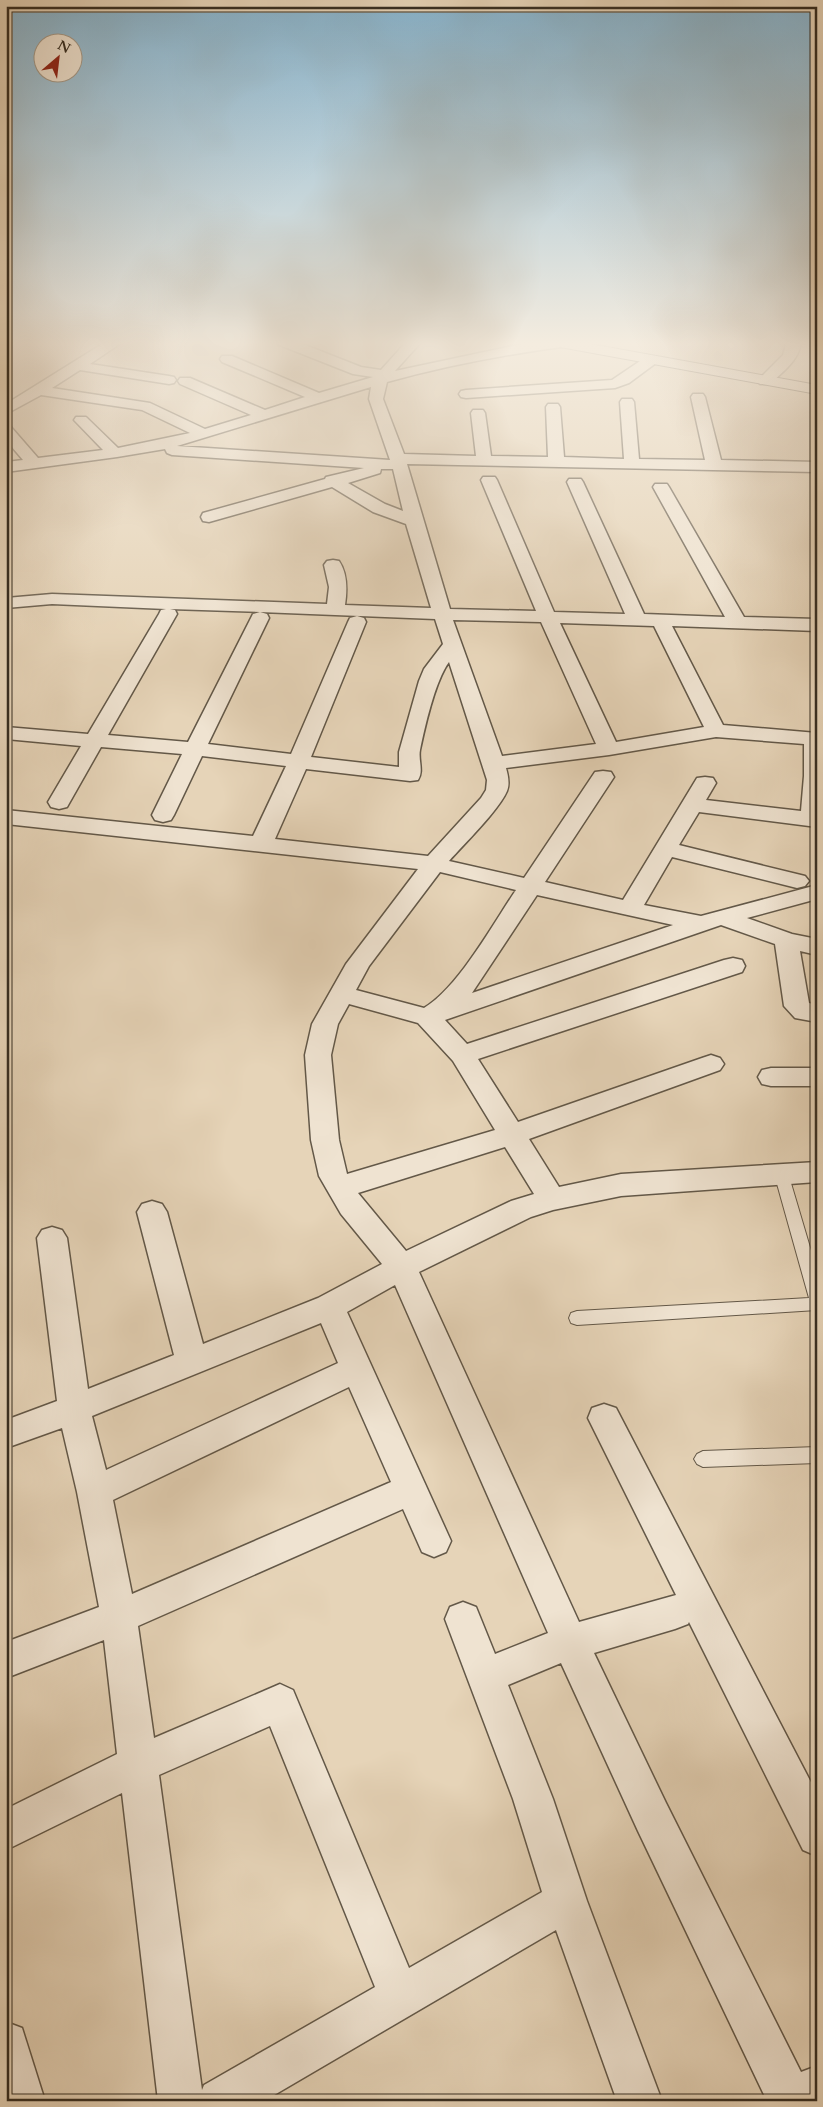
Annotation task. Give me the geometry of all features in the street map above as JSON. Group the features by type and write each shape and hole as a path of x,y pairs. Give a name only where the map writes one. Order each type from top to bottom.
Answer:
{"street":[{"path":"14,439 33,462"},
{"path":"101,439 114,452"},
{"path":"6,467 144,448 181,439"},
{"path":"389,439 442,614 498,780 497,790 489,802 434,864 358,964 325,1024 318,1055 325,1140 333,1176 351,1206 402,1267 570,1642 652,1817 792,2101 817,2088"},
{"path":"481,439 484,461"},
{"path":"555,439 556,461"},
{"path":"630,439 632,463"},
{"path":"708,439 714,464"},
{"path":"144,448 396,462 556,461 817,466"},
{"path":"210,517 396,462"},
{"path":"332,480 379,508 414,521"},
{"path":"489,480 547,616 609,749"},
{"path":"575,482 637,619"},
{"path":"661,487 737,622"},
{"path":"333,565 338,587 336,609"},
{"path":"6,603 52,599 442,614 817,625"},
{"path":"59,802 93,740 168,614"},
{"path":"162,815 260,618"},
{"path":"660,620 716,730"},
{"path":"261,844 299,761 357,622"},
{"path":"6,733 196,749 410,775 409,752 429,680 434,669 452,645"},
{"path":"493,763 609,749 716,730 814,739 814,820 692,805"},
{"path":"427,1017 441,1009 462,989 604,777"},
{"path":"630,909 705,783"},
{"path":"6,817 434,864 630,909 712,920 817,947"},
{"path":"666,849 807,887"},
{"path":"427,1017 807,887"},
{"path":"786,940 798,1006 804,1012 817,1014"},
{"path":"462,1055 733,966"},
{"path":"340,994 427,1017 462,1055 552,1199"},
{"path":"340,1187 401,1170 512,1134 711,1064"},
{"path":"771,1077 817,1077"},
{"path":"6,1434 329,1308 402,1267 521,1209 552,1199 621,1185 817,1172"},
{"path":"152,1212 192,1362"},
{"path":"52,1238 74,1409 94,1492 119,1617 181,2101"},
{"path":"329,1308 434,1541"},
{"path":"94,1492 357,1369"},
{"path":"604,1418 817,1836"},
{"path":"6,1660 119,1617 412,1489"},
{"path":"486,1676 570,1642 675,1612"},
{"path":"464,1619 533,1799 566,1901 640,2101"},
{"path":"6,1830 137,1765 280,1703 400,1997"},
{"path":"220,2101 566,1901"},
{"path":"6,2044 23,2101"}],"lane":[{"path":"781,1174 817,1299"},
{"path":"576,1318 817,1304"},
{"path":"703,1459 817,1455"}]}
